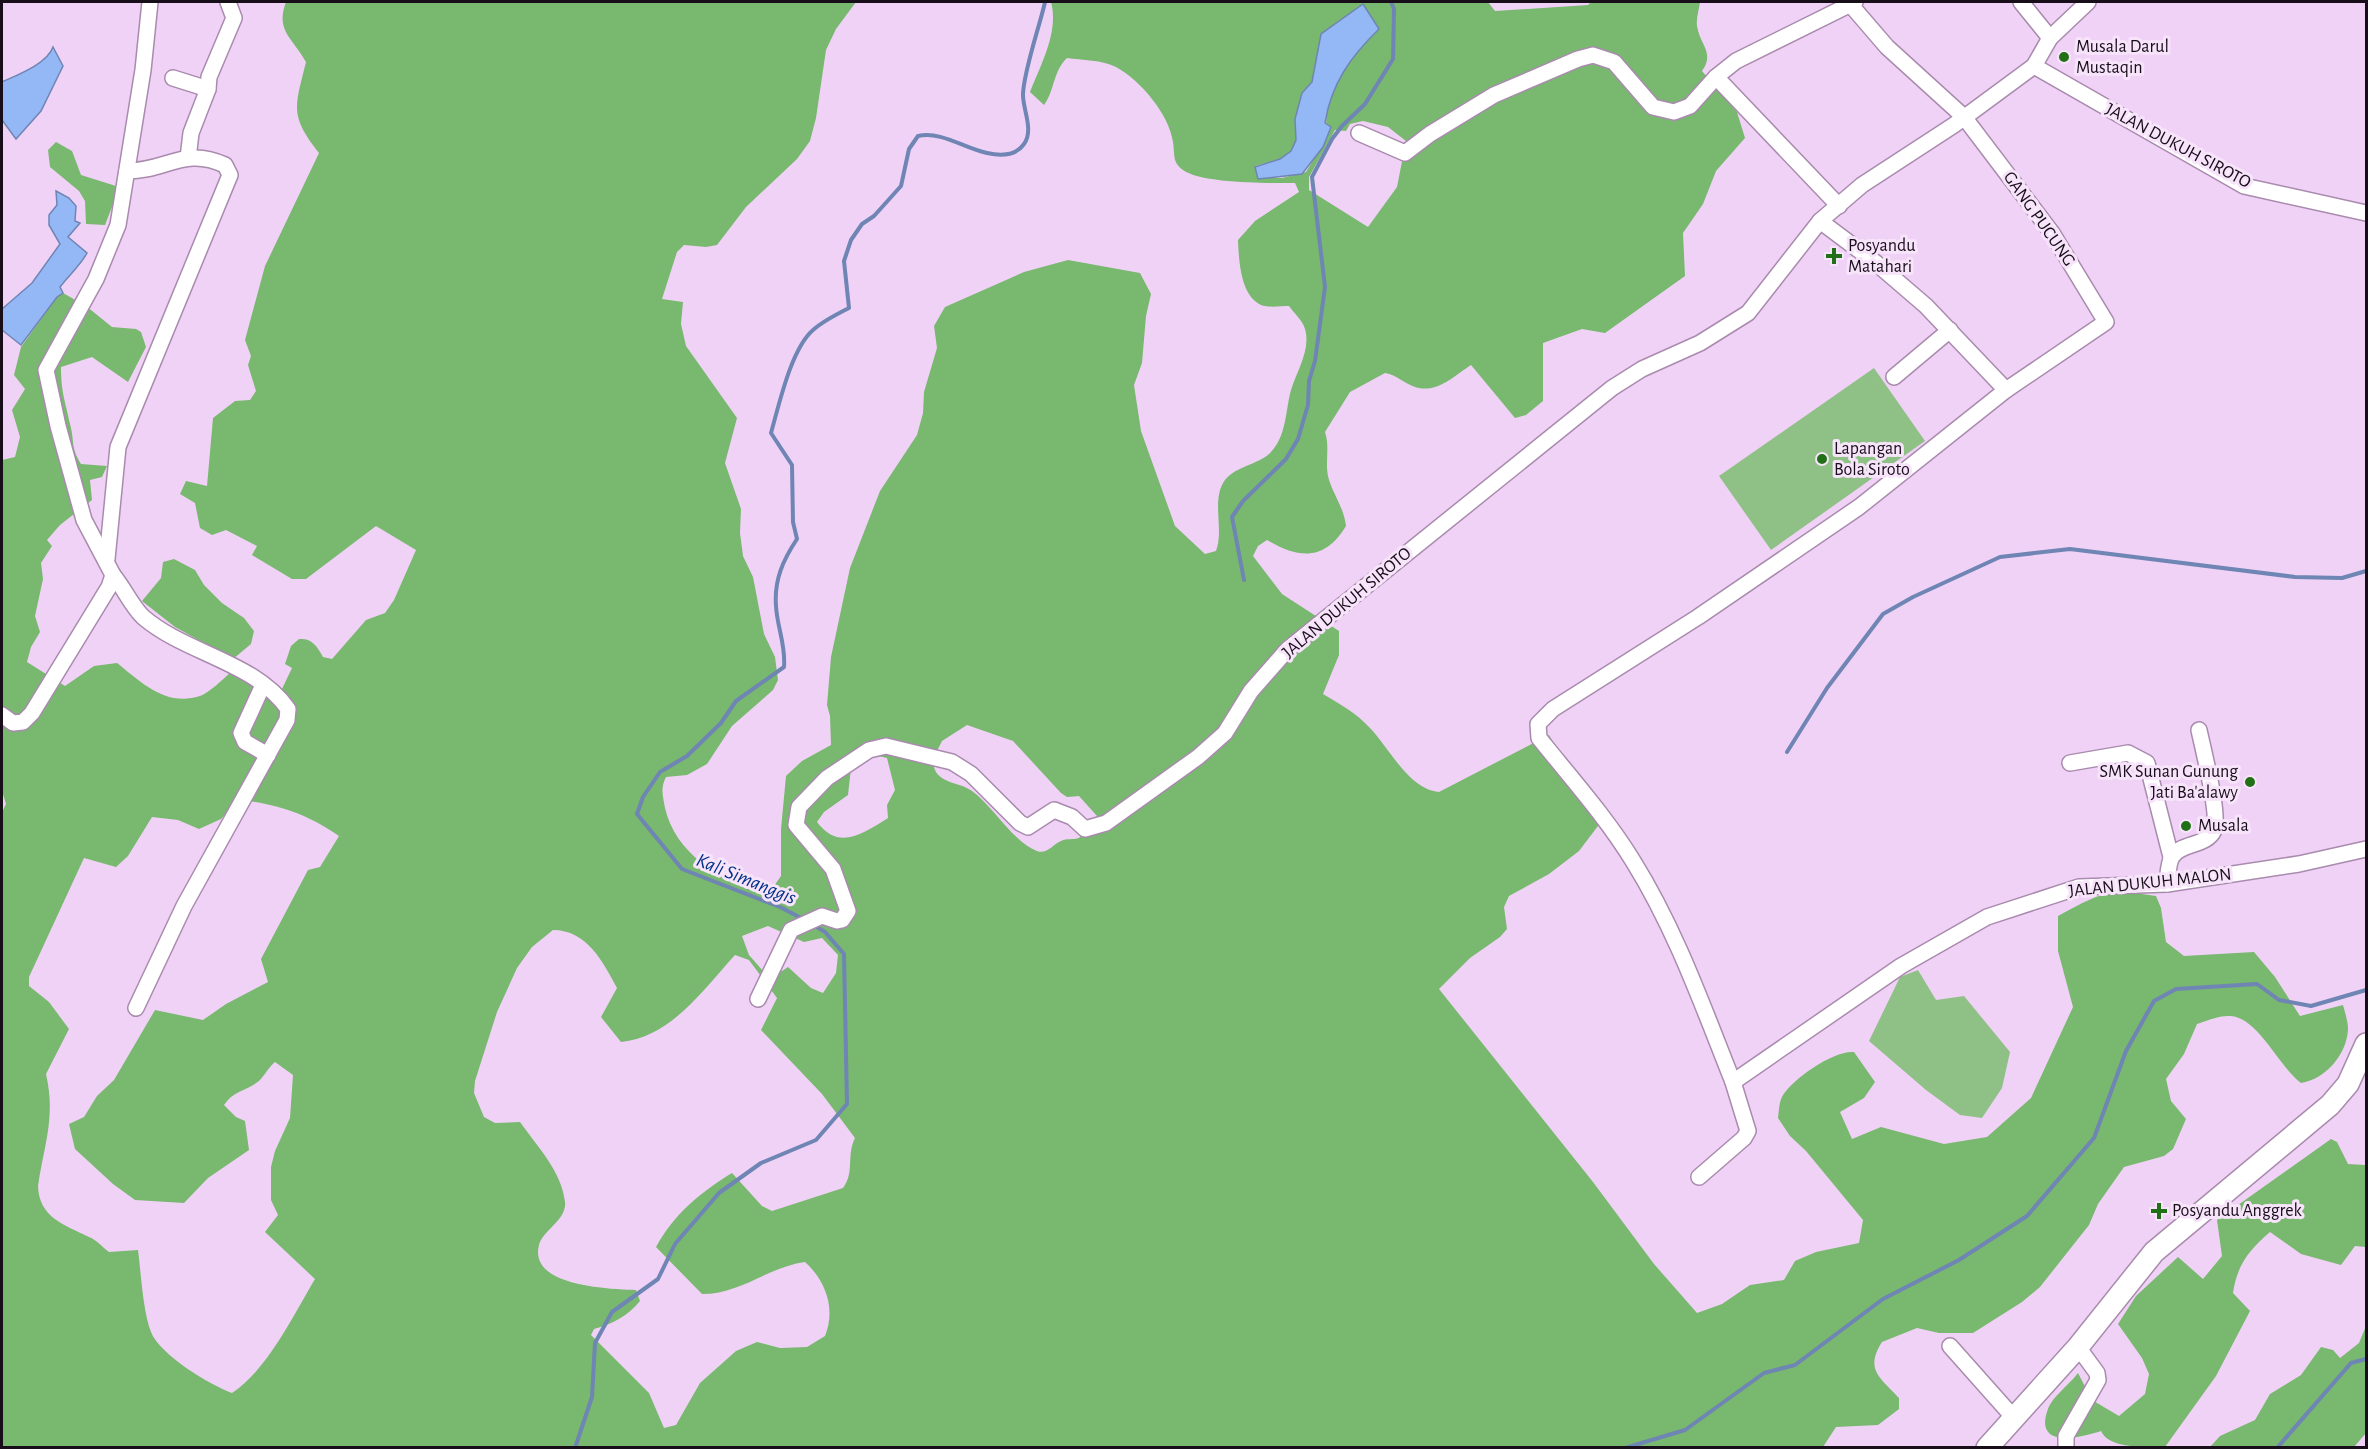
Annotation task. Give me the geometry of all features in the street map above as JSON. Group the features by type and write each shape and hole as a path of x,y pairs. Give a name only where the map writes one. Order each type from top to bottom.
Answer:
{"street":[{"path":"136,1008 184,906 287,720 288,709 263,685 144,617 113,575 107,559 84,520 58,426 46,370 110,249 123,200 143,70 150,2"},
{"path":"188,158 191,134 208,89 209,77 234,18 228,2"},
{"path":"2021,2 2050,38"},
{"name":"JALAN DUKUH SIROTO","path":"758,999 791,930 822,916 837,921 842,920 848,911 833,869 796,825 799,807 843,766 869,750 886,746 952,762 971,774 1020,823 1028,827 1054,810 1072,817 1085,829 1106,823 1198,757 1225,733 1251,691 1288,649 1612,388 1642,369 1700,343 1748,313 1820,221 1862,185 1964,117 2034,66 2050,38 2088,2"},
{"path":"1359,133 1405,153 1430,134 1494,95 1578,59 1593,55 1614,62 1653,107 1674,112 1690,106 1716,77 1737,61 1853,3 1887,46 1964,117"},
{"name":"JALAN DUKUH SIROTO","path":"2034,66 2244,186 2367,213"},
{"path":"1716,77 1839,206"},
{"path":"173,78 208,89"},
{"name":"GANG PUCUNG","path":"1964,117 2052,233 2106,318 2104,324 2006,390"},
{"path":"107,559 118,447 230,175 225,165 196,156 154,169 127,171"},
{"path":"1699,1177 1744,1138 1748,1131 1733,1082 1674,937 1634,862 1539,738 1538,724 1553,709 1698,617 1859,507 2006,390 1950,330 1876,263 1820,221"},
{"path":"1894,376 1950,330"},
{"path":"2,715 13,723 23,722 32,713 109,587 113,575"},
{"path":"263,685 241,734 245,742 268,755"},
{"path":"2171,857 2177,851 2209,838 2215,828 2209,775 2199,730"},
{"path":"2070,763 2128,753 2142,758 2147,763 2171,857 2167,884"},
{"name":"JALAN DUKUH MALON","path":"1733,1082 1901,966 1987,917 2079,887 2167,884 2299,864 2367,849"},
{"path":"1987,1448 2078,1347 2154,1252 2330,1105 2348,1084 2367,1044"},
{"path":"1950,1346 2014,1418"},
{"path":"2066,1448 2066,1436 2098,1380 2097,1373 2078,1347"}],"green space":[{"path":"286,2 856,2 836,29 826,50 816,118 810,141 797,159 746,207 717,245 706,247 684,245 677,252 662,299 683,302 681,324 686,346 737,418 725,463 741,509 740,533 743,556 753,577 764,634 775,657 778,680 773,690 732,726 707,764 687,775 666,777 663,789 665,808 680,841 706,866 739,881 774,886 781,876 781,829 786,776 802,761 831,745 830,716 827,705 831,657 850,568 880,491 917,435 923,413 924,392 937,348 934,326 945,307 1024,272 1068,260 1140,273 1151,294 1146,316 1142,363 1134,385 1141,431 1175,526 1205,554 1216,551 1219,534 1218,499 1223,483 1232,473 1269,454 1282,432 1291,390 1305,352 1305,329 1289,306 1264,306 1254,300 1242,276 1238,240 1255,221 1299,192 1295,183 1220,180 1192,175 1183,170 1176,161 1170,131 1160,109 1134,80 1111,65 1067,58 1059,69 1044,105 1030,92 1051,36 1053,13 1051,2 1488,2 1495,11 1588,5 1591,2 1700,2 1697,26 1707,54 1706,65 1702,71 1737,112 1745,138 1716,171 1703,204 1683,233 1685,276 1605,333 1582,329 1543,343 1543,401 1526,415 1515,418 1471,365 1445,383 1431,388 1415,387 1385,373 1350,392 1325,432 1328,476 1346,526 1329,546 1320,551 1301,553 1290,551 1267,540 1258,546 1253,556 1282,594 1339,631 1339,655 1323,694 1364,722 1400,766 1418,783 1439,792 1549,735 1601,822 1579,851 1549,874 1509,896 1504,907 1507,929 1500,937 1470,958 1439,989 1593,1182 1654,1264 1697,1313 1722,1304 1750,1285 1784,1280 1795,1261 1816,1252 1859,1243 1863,1220 1806,1151 1790,1136 1778,1118 1783,1095 1788,1088 1815,1066 1836,1055 1854,1052 1875,1082 1864,1098 1840,1112 1852,1139 1881,1127 1944,1144 1987,1137 2031,1098 2073,1007 2058,951 2058,916 2095,897 2114,893 2156,896 2161,908 2166,942 2184,956 2254,952 2275,977 2300,1016 2343,1005 2348,1029 2344,1047 2327,1071 2310,1081 2301,1083 2259,1033 2240,1019 2222,1016 2197,1024 2184,1054 2166,1079 2171,1101 2186,1119 2173,1149 2164,1156 2124,1167 2098,1204 2089,1225 2040,1287 2022,1302 1973,1333 1939,1333 1917,1328 1882,1342 1877,1352 1875,1367 1881,1379 1899,1398 1899,1409 1878,1425 1836,1427 1823,1447 2,1447 2,812 6,804 2,791 2,460 15,457 20,437 12,410 25,389 14,375 21,347 57,297 63,293 86,306 112,327 136,329 141,332 146,347 128,382 92,357 61,367 64,396 78,458 81,464 107,466 102,477 90,480 92,500 60,525 47,540 52,546 41,563 43,579 35,616 40,632 31,647 27,662 65,686 94,666 117,663 155,691 176,698 188,699 200,696 230,673 281,691 292,668 285,664 291,646 299,639 311,641 323,657 332,659 366,620 385,613 394,600 416,550 376,526 306,579 292,579 252,555 257,546 226,530 212,535 200,528 195,503 180,494 186,481 207,486 213,418 235,401 250,400 256,391 248,365 251,356 245,340 265,266 319,153 309,140 299,119 297,101 306,62 287,34 283,12","holes":["1379,29 1358,51 1339,77 1328,106 1326,121 1328,136 1306,172 1282,178 1258,178 1255,166 1280,159 1291,152 1296,140 1295,119 1302,93 1312,82 1321,34","1363,121 1388,127 1406,141 1397,187 1368,227 1309,190 1309,177 1335,130 1346,131 1350,124","967,725 1013,741 1061,793 1067,797 1079,796 1097,816 1079,838 1063,840 1047,850 1037,851 1020,840 972,791 941,778 934,767 933,759 942,741","874,755 887,758 895,790 887,805 888,818 851,837 842,838 825,831 817,822 824,812 848,795 851,768","238,799 266,804 302,815 339,836 320,867 308,870 261,959 268,982 226,1004 203,1020 155,1010 114,1080 97,1096 84,1117 69,1124 75,1149 113,1184 135,1200 184,1203 208,1178 249,1150 245,1121 236,1117 224,1105 228,1100 259,1081 275,1062 293,1075 290,1118 275,1151 271,1167 271,1200 278,1215 265,1232 315,1279 268,1356 245,1383 232,1393 187,1368 156,1341 146,1314 138,1250 109,1252 92,1238 55,1219 43,1206 38,1186 49,1118 49,1089 46,1074 69,1029 49,1002 29,986 29,977 84,858 116,867 128,856 152,817 178,820 199,829 221,819","768,926 804,942 822,938 838,955 836,973 823,993 811,988 788,967 782,971 763,971 749,955 742,936","553,930 565,931 584,941 600,958 617,988 601,1017 621,1042 639,1038 671,1022 698,997 735,955 749,960 777,998 761,1030 822,1094 855,1138 851,1151 849,1176 843,1188 772,1211 762,1206 732,1173 689,1205 663,1235 656,1247 702,1294 729,1290 779,1269 805,1262 819,1278 829,1306 825,1336 807,1347 780,1348 757,1342 736,1351 700,1383 676,1425 664,1428 649,1393 591,1335 594,1329 607,1325 630,1311 640,1301 636,1290 574,1283 546,1270 539,1259 539,1245 545,1234 559,1220 565,1208 559,1180 548,1160 520,1122 495,1123 484,1117 474,1093 475,1081 497,1012 517,968 532,947"]},
{"path":"56,142 72,151 81,175 116,186 115,199 105,225 86,224 85,201 79,191 50,167 48,150"},
{"name":"Lapangan Bola Siroto","path":"1874,368 1925,441 1771,550 1719,476"},
{"path":"174,559 195,570 204,585 222,603 244,618 254,631 251,644 233,659 175,627 142,601 161,578 163,562"},
{"path":"1918,970 1936,1000 1964,996 2010,1052 2002,1088 1982,1118 1960,1115 1926,1090 1869,1041 1900,977"},
{"path":"2331,1139 2337,1142 2348,1164 2366,1165 2366,1247 2355,1246 2341,1265 2301,1254 2270,1232 2256,1245 2241,1266 2233,1293 2250,1311 2216,1376 2165,1447 2119,1444 2105,1437 2101,1431 2061,1438 2047,1430 2045,1422 2050,1404 2078,1373 2092,1400 2119,1416 2145,1394 2149,1374 2142,1358 2118,1324 2136,1296 2178,1257 2203,1279 2222,1256 2217,1220"},
{"path":"2366,1326 2366,1433 2354,1447 2210,1447 2220,1436 2255,1420 2270,1394 2301,1375 2321,1347 2333,1350 2340,1358 2359,1343"}],"water":[{"path":"1363,4 1379,29 1351,60 1337,83 1325,123 1331,127 1323,147 1302,174 1258,179 1255,167 1280,159 1291,151 1296,140 1295,119 1302,93 1312,82 1321,34"},
{"path":"53,47 63,66 41,111 16,139 2,120 2,82 38,64 45,59"},
{"path":"56,191 69,198 76,206 75,221 80,223 68,237 87,253 60,287 63,293 57,297 21,345 2,330 2,309 32,283 60,244 49,225 49,215 57,205"}],"waterway":[{"name":"Kali Simanggis","path":"803,919 780,907 682,869 637,814 643,797 660,772 687,756 721,723 736,701 784,667 776,588 784,563 797,539 793,522 792,465 771,433 798,350 813,330 849,308 844,261 851,240 862,224 874,216 901,186 909,149 918,136 936,136 978,151 997,155 1012,153 1024,144 1028,133 1023,101 1024,86 1045,2"},
{"path":"1244,580 1232,517 1243,501 1286,459 1298,439 1308,405 1309,381 1315,361 1325,287 1312,177 1332,139 1365,104 1393,59 1394,9 1391,2"},
{"path":"1787,752 1827,688 1883,614 1913,597 2000,557 2070,549 2295,577 2342,578 2366,571"},
{"name":"Kali Simanggis","path":"575,1448 592,1397 595,1343 612,1312 658,1279 675,1244 719,1193 761,1163 816,1140 847,1104 844,954 825,932 812,924"},
{"path":"1625,1448 1685,1430 1764,1373 1795,1365 1883,1299 1959,1260 2027,1216 2094,1138 2126,1051 2154,1001 2176,989 2257,984 2279,1000 2311,1006 2366,990"},
{"path":"2277,1448 2351,1363 2366,1359"}],"place":[{"name":"Musala Darul Mustaqin","path":"2064,57"},
{"name":"Posyandu Matahari","path":"1834,256"},
{"name":"Lapangan Bola Siroto","path":"1822,459"},
{"name":"SMK Sunan Gunung Jati Ba'alawy","path":"2250,782"},
{"name":"Musala","path":"2186,826"},
{"name":"Posyandu Anggrek","path":"2159,1211"}]}
